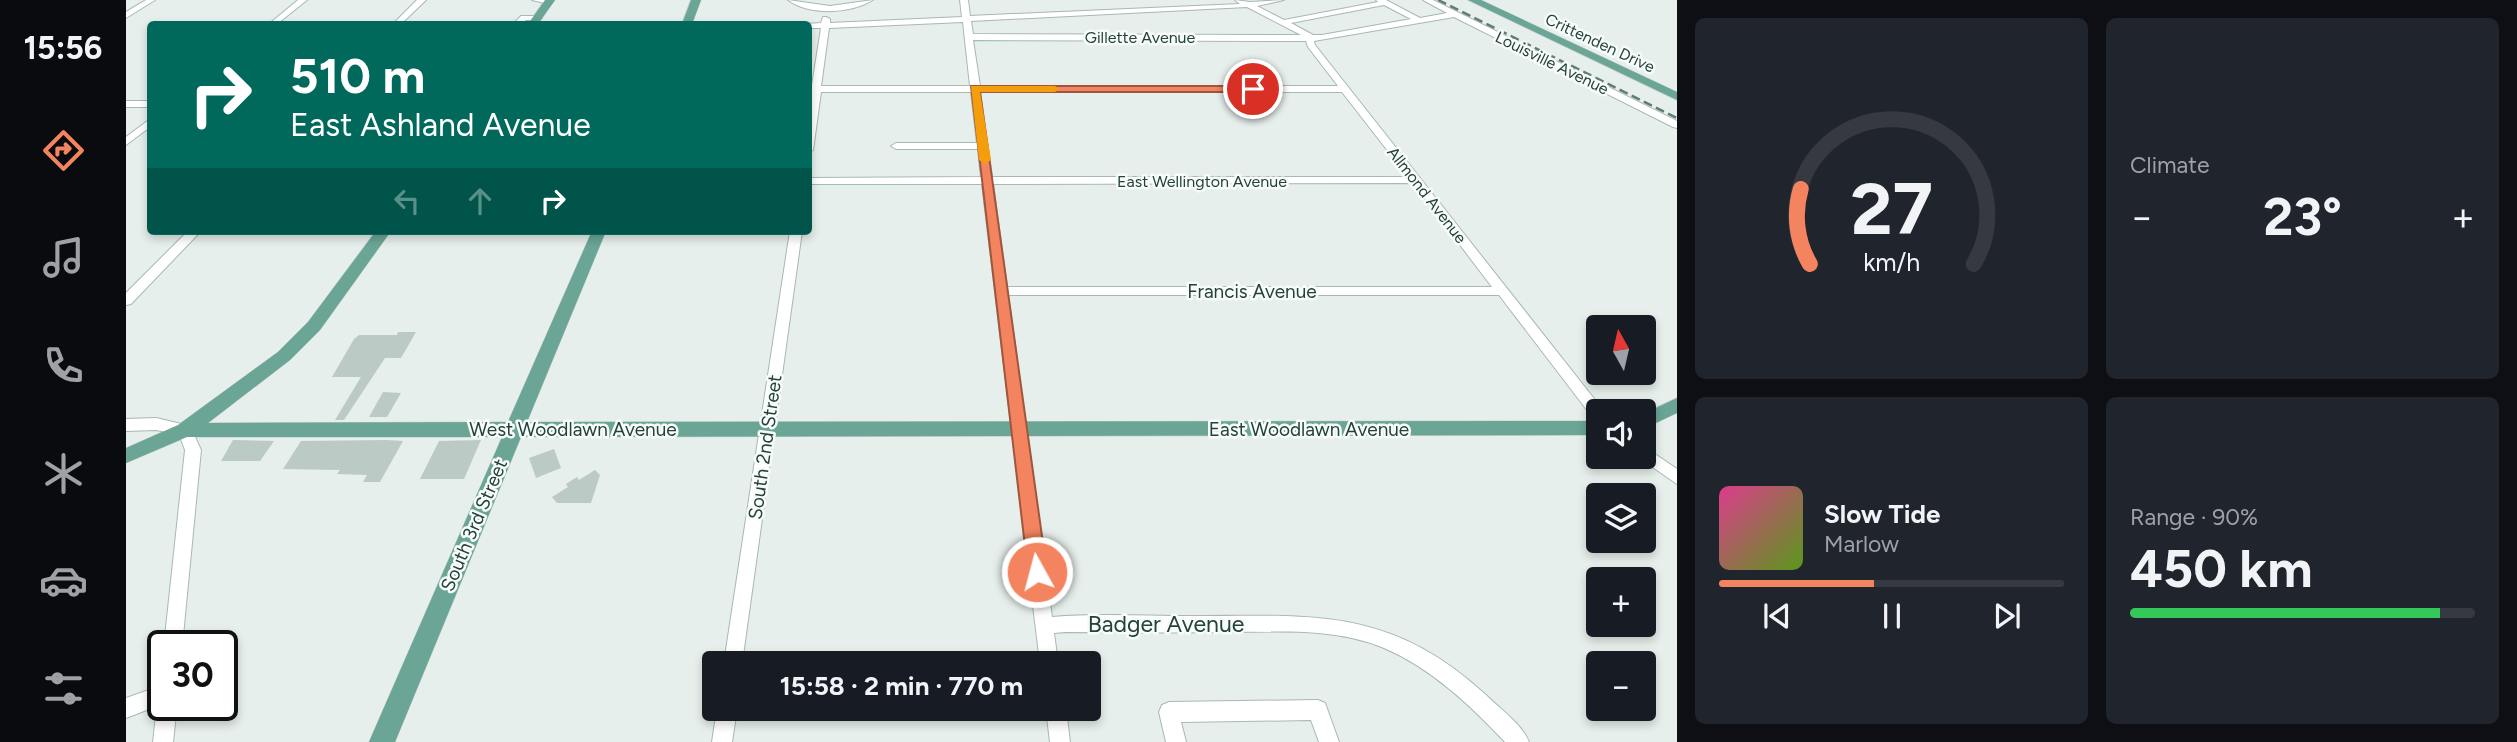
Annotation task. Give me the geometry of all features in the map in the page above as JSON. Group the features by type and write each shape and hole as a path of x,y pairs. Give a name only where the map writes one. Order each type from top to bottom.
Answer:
{"main road":[{"path":"688,21 696,0"},
{"name":"Crittenden Drive","path":"1473,0 1677,96"},
{"path":"535,21 549,1"},
{"path":"126,456 185,430 267,371 305,337 381,235"},
{"name":"South 3rd Street","path":"382,742 597,235"},
{"path":"1656,416 1677,405"},
{"name":"East Woodlawn Avenue","path":"1020,429 1586,428"},
{"name":"West Woodlawn Avenue","path":"185,430 1020,429"}],"street":[{"path":"126,16 151,0"},
{"path":"277,21 303,0"},
{"path":"400,21 422,0"},
{"path":"536,0 549,1"},
{"path":"792,0 812,8 829,9 869,0"},
{"path":"964,0 1047,651"},
{"path":"812,25 826,22 967,19 1280,0"},
{"name":"Louisville Avenue","path":"1427,0 1677,125"},
{"path":"1285,22 1382,1 1420,21"},
{"name":"Allmond Avenue","path":"1245,2 1310,38 1309,42 1586,399"},
{"path":"812,126 826,22 849,6"},
{"path":"812,8 826,22"},
{"name":"Gillette Avenue","path":"969,37 1310,38 1331,37 1454,14"},
{"path":"818,89 1345,89"},
{"path":"126,104 147,104"},
{"path":"126,142 147,124"},
{"path":"896,146 983,146"},
{"name":"East Wellington Avenue","path":"812,181 1416,180"},
{"path":"126,301 191,235"},
{"name":"South 2nd Street","path":"735,651 795,235"},
{"name":"Francis Avenue","path":"1002,291 1503,291"},
{"name":"West Woodlawn Avenue","path":"126,425 156,425 185,430"},
{"path":"175,630 193,450 185,430"},
{"path":"1656,462 1677,478"},
{"name":"Badger Avenue","path":"1044,626 1288,624 1346,627 1399,646 1458,684 1519,742"},
{"path":"126,708 147,700"},
{"path":"1176,742 1169,712 1318,710 1329,742"},
{"path":"163,742 165,721"},
{"path":"722,742 725,721"},
{"path":"1057,721 1060,742"}],"building":[{"path":"398,332 416,332 401,358 385,358 344,420 335,420 361,377 332,377 354,339 359,335 397,335"},
{"path":"383,392 401,393 387,417 369,417"},
{"path":"233,440 274,441 260,461 221,461"},
{"path":"481,440 464,479 420,479 439,441"},
{"path":"301,441 403,441 380,482 363,482 367,475 337,474 340,470 283,469"},
{"path":"554,449 561,468 536,478 529,458"},
{"path":"595,470 600,475 591,503 557,503 552,497 568,487 566,484 577,477 579,480"}],"railway":[{"path":"1438,0 1677,118"}],"slow traffic":[{"path":"985,160 975,89 1055,89"}],"route":[{"path":"1037,572 975,89 1253,89"}]}
